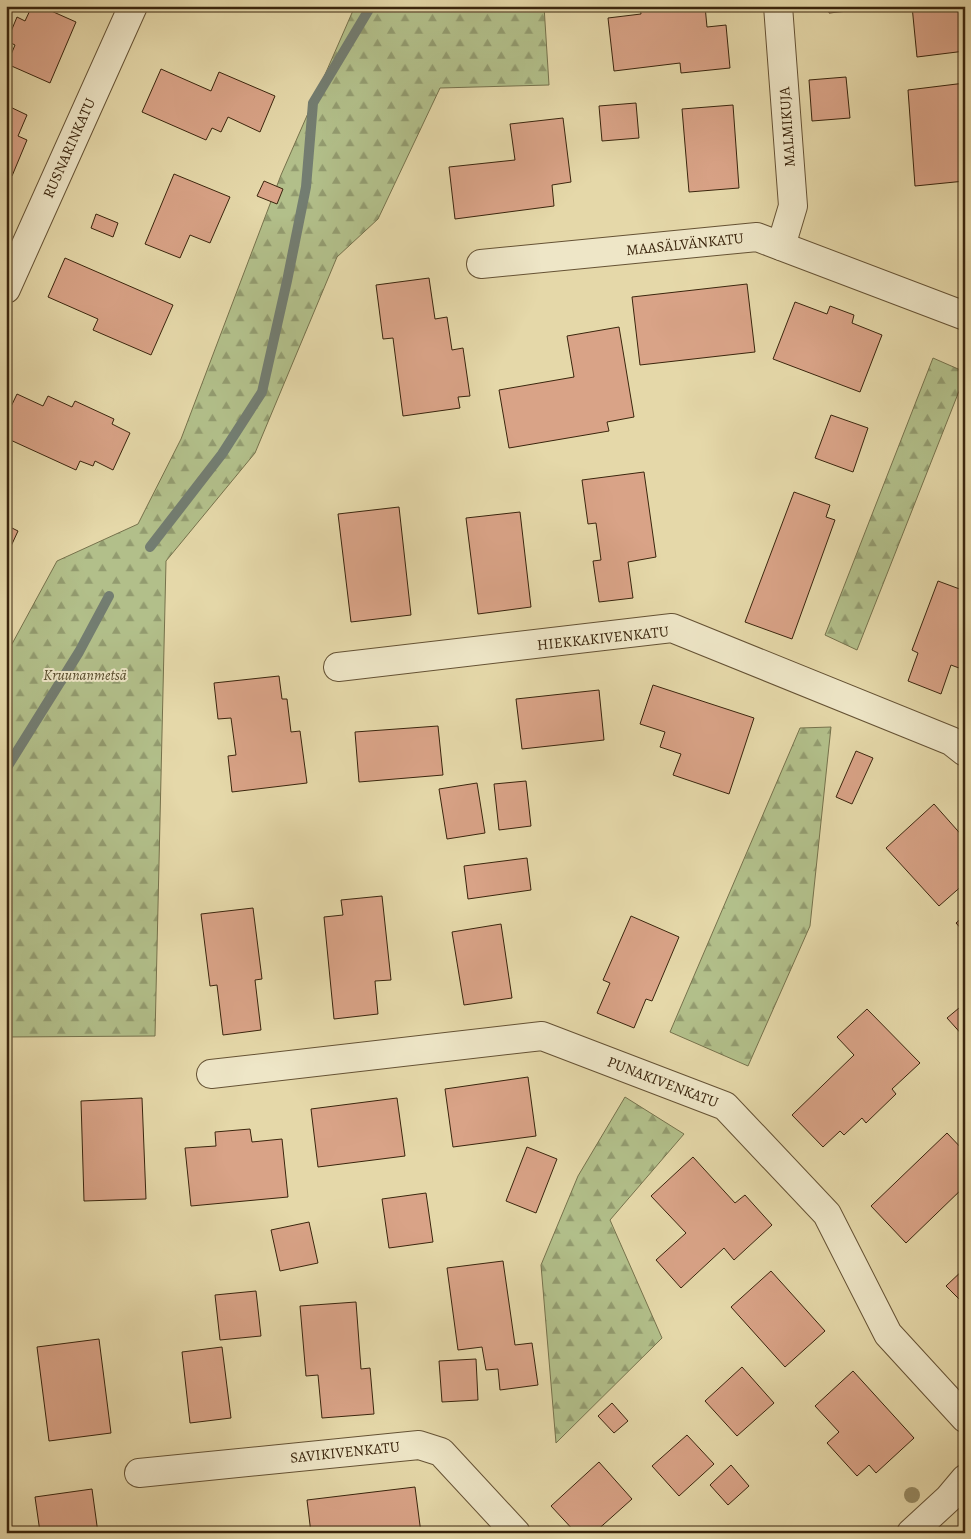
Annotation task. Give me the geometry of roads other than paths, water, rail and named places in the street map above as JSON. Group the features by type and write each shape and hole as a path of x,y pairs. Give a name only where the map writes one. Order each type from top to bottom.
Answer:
{"street":[{"name":"MALMIKUJA","path":"778,6 793,206 781,246"},
{"name":"RUSNARINKATU","path":"6,289 125,9"},
{"name":"MAASÄLVÄNKATU","path":"481,264 757,237 965,316"},
{"name":"HIEKKAKIVENKATU","path":"338,667 672,628 951,741 965,752"},
{"name":"PUNAKIVENKATU","path":"211,1074 542,1036 726,1106 827,1214 888,1334 965,1418"},
{"name":"SAVIKIVENKATU","path":"139,1473 418,1445 441,1452 516,1533"},
{"path":"911,1533 949,1498 965,1479"}],"waterway":[{"path":"150,547 222,454 262,392 306,187 313,103 371,6"},
{"path":"6,769 79,652 109,596"}],"park label":[{"name":"Kruunanmetsä","path":"85,675"}]}
